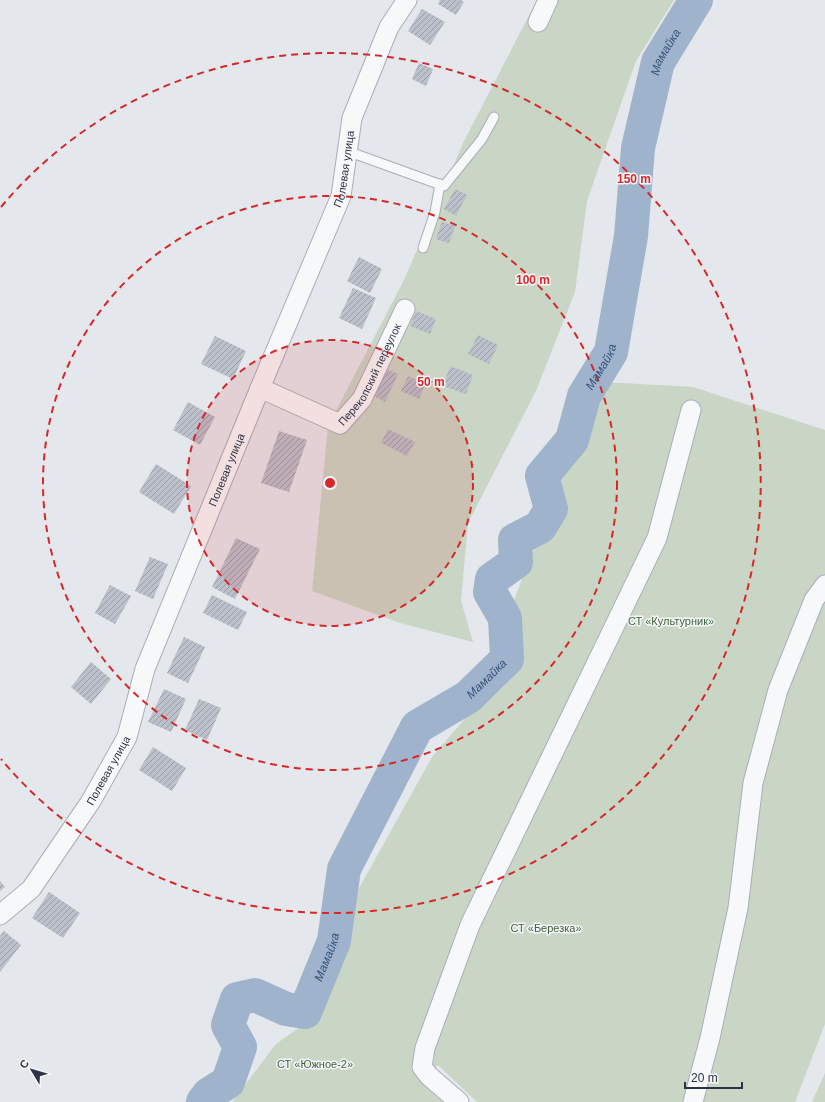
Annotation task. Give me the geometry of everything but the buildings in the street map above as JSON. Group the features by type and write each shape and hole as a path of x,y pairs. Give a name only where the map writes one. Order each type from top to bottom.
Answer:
{"street":[{"name":"Полевая улица","path":"0,916 31,889 91,801 127,737 145,669 260,388 341,196 352,118 389,27 407,0"},
{"path":"538,22 548,0"},
{"name":"Перекопский переулок","path":"260,388 340,424 362,399 405,309"},
{"path":"459,1102 429,1076 422,1066 425,1048 470,925 657,538 691,410"},
{"path":"693,1102 710,1038 738,908 753,783 778,690 814,600 825,585"}],"lane":[{"path":"348,150 444,186 482,139 494,117"},
{"path":"423,248 435,212 440,184"}],"green space":[{"path":"537,0 674,0 636,61 587,201 575,292 536,391 468,523 461,601 473,642 400,623 312,591 328,426 404,280 464,141"},
{"path":"604,382 693,387 825,430 825,1024 795,1102 477,1102 438,1065 420,1079 448,1102 232,1102 276,1044 314,1017 353,899 432,757 510,666 514,600 556,490"},
{"path":"825,1073 825,1102 812,1102"}],"waterway":[{"name":"Мамайка","path":"203,1102 209,1094 228,1082 240,1047 228,1025 237,999 255,995 286,1009 305,1012 334,941 344,869 417,727 468,697 507,659 505,618 490,592 492,579 516,562 515,540 540,527 551,509 542,476 572,440 584,396 611,352 631,236 638,148 658,62 696,0"}],"park label":[{"name":"СТ «Культурник»","path":"671,621"},
{"name":"СТ «Березка»","path":"546,928"},
{"name":"СТ «Южное-2»","path":"315,1064"}]}
